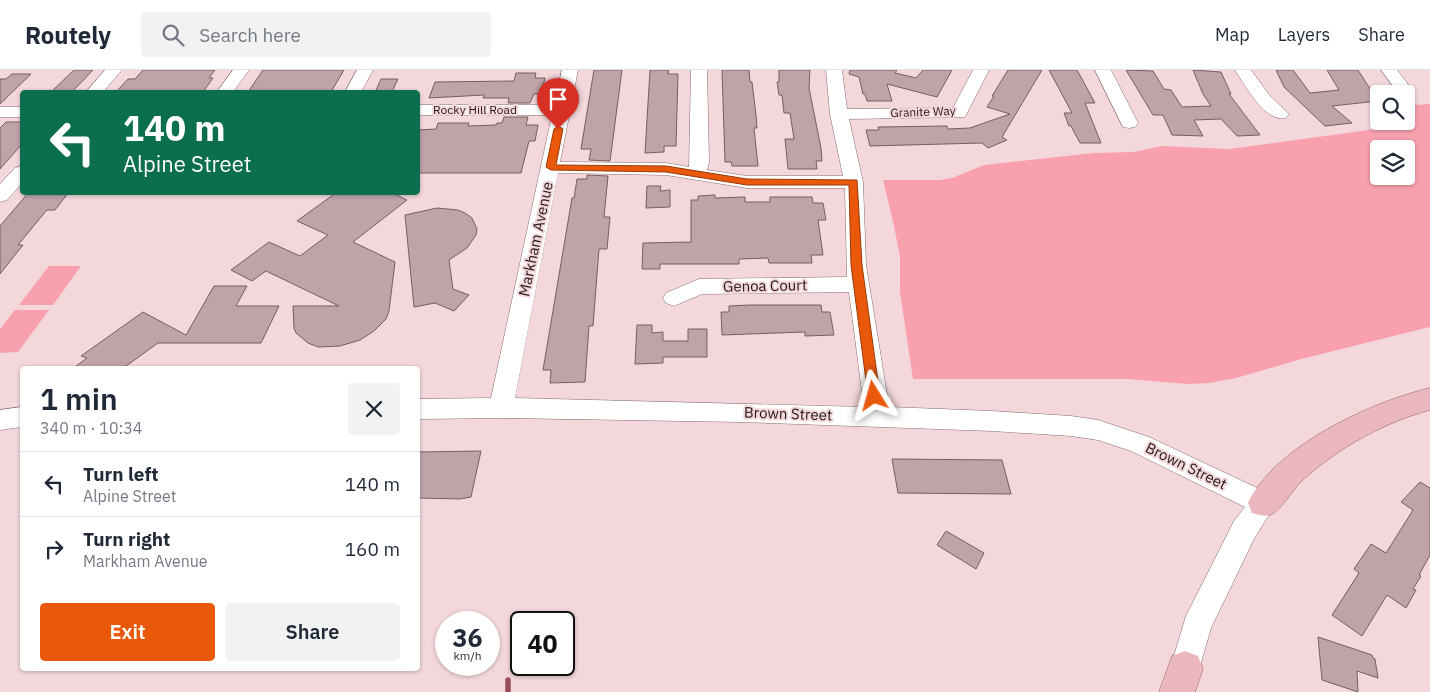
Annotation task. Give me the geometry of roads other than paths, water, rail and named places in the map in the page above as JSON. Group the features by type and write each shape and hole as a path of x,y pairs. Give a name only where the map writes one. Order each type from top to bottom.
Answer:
{"main road":[{"path":"1263,503 1293,470 1332,441 1376,418 1430,399"}],"street":[{"path":"96,90 114,70"},
{"path":"226,90 241,70"},
{"path":"354,90 364,70"},
{"name":"Markham Avenue","path":"501,408 570,70"},
{"path":"697,174 700,162 699,70"},
{"path":"834,70 839,114 854,182 859,284 878,417"},
{"name":"Granite Way","path":"839,114 959,113 981,70"},
{"path":"1103,70 1129,124"},
{"path":"1243,70 1264,100 1280,114"},
{"path":"1389,70 1401,85"},
{"name":"Rocky Hill Road","path":"420,110 562,110"},
{"path":"0,112 20,112"},
{"path":"551,167 666,169 747,182 854,182"},
{"path":"0,196 20,174"},
{"name":"Genoa Court","path":"674,298 699,288 859,284"},
{"name":"Brown Street","path":"420,409 501,408 878,417 1071,426 1098,430 1140,444 1263,503"},
{"path":"0,420 20,417"},
{"path":"1181,680 1197,626 1244,530 1263,503"}],"waterway":[{"path":"508,680 508,692"}]}
